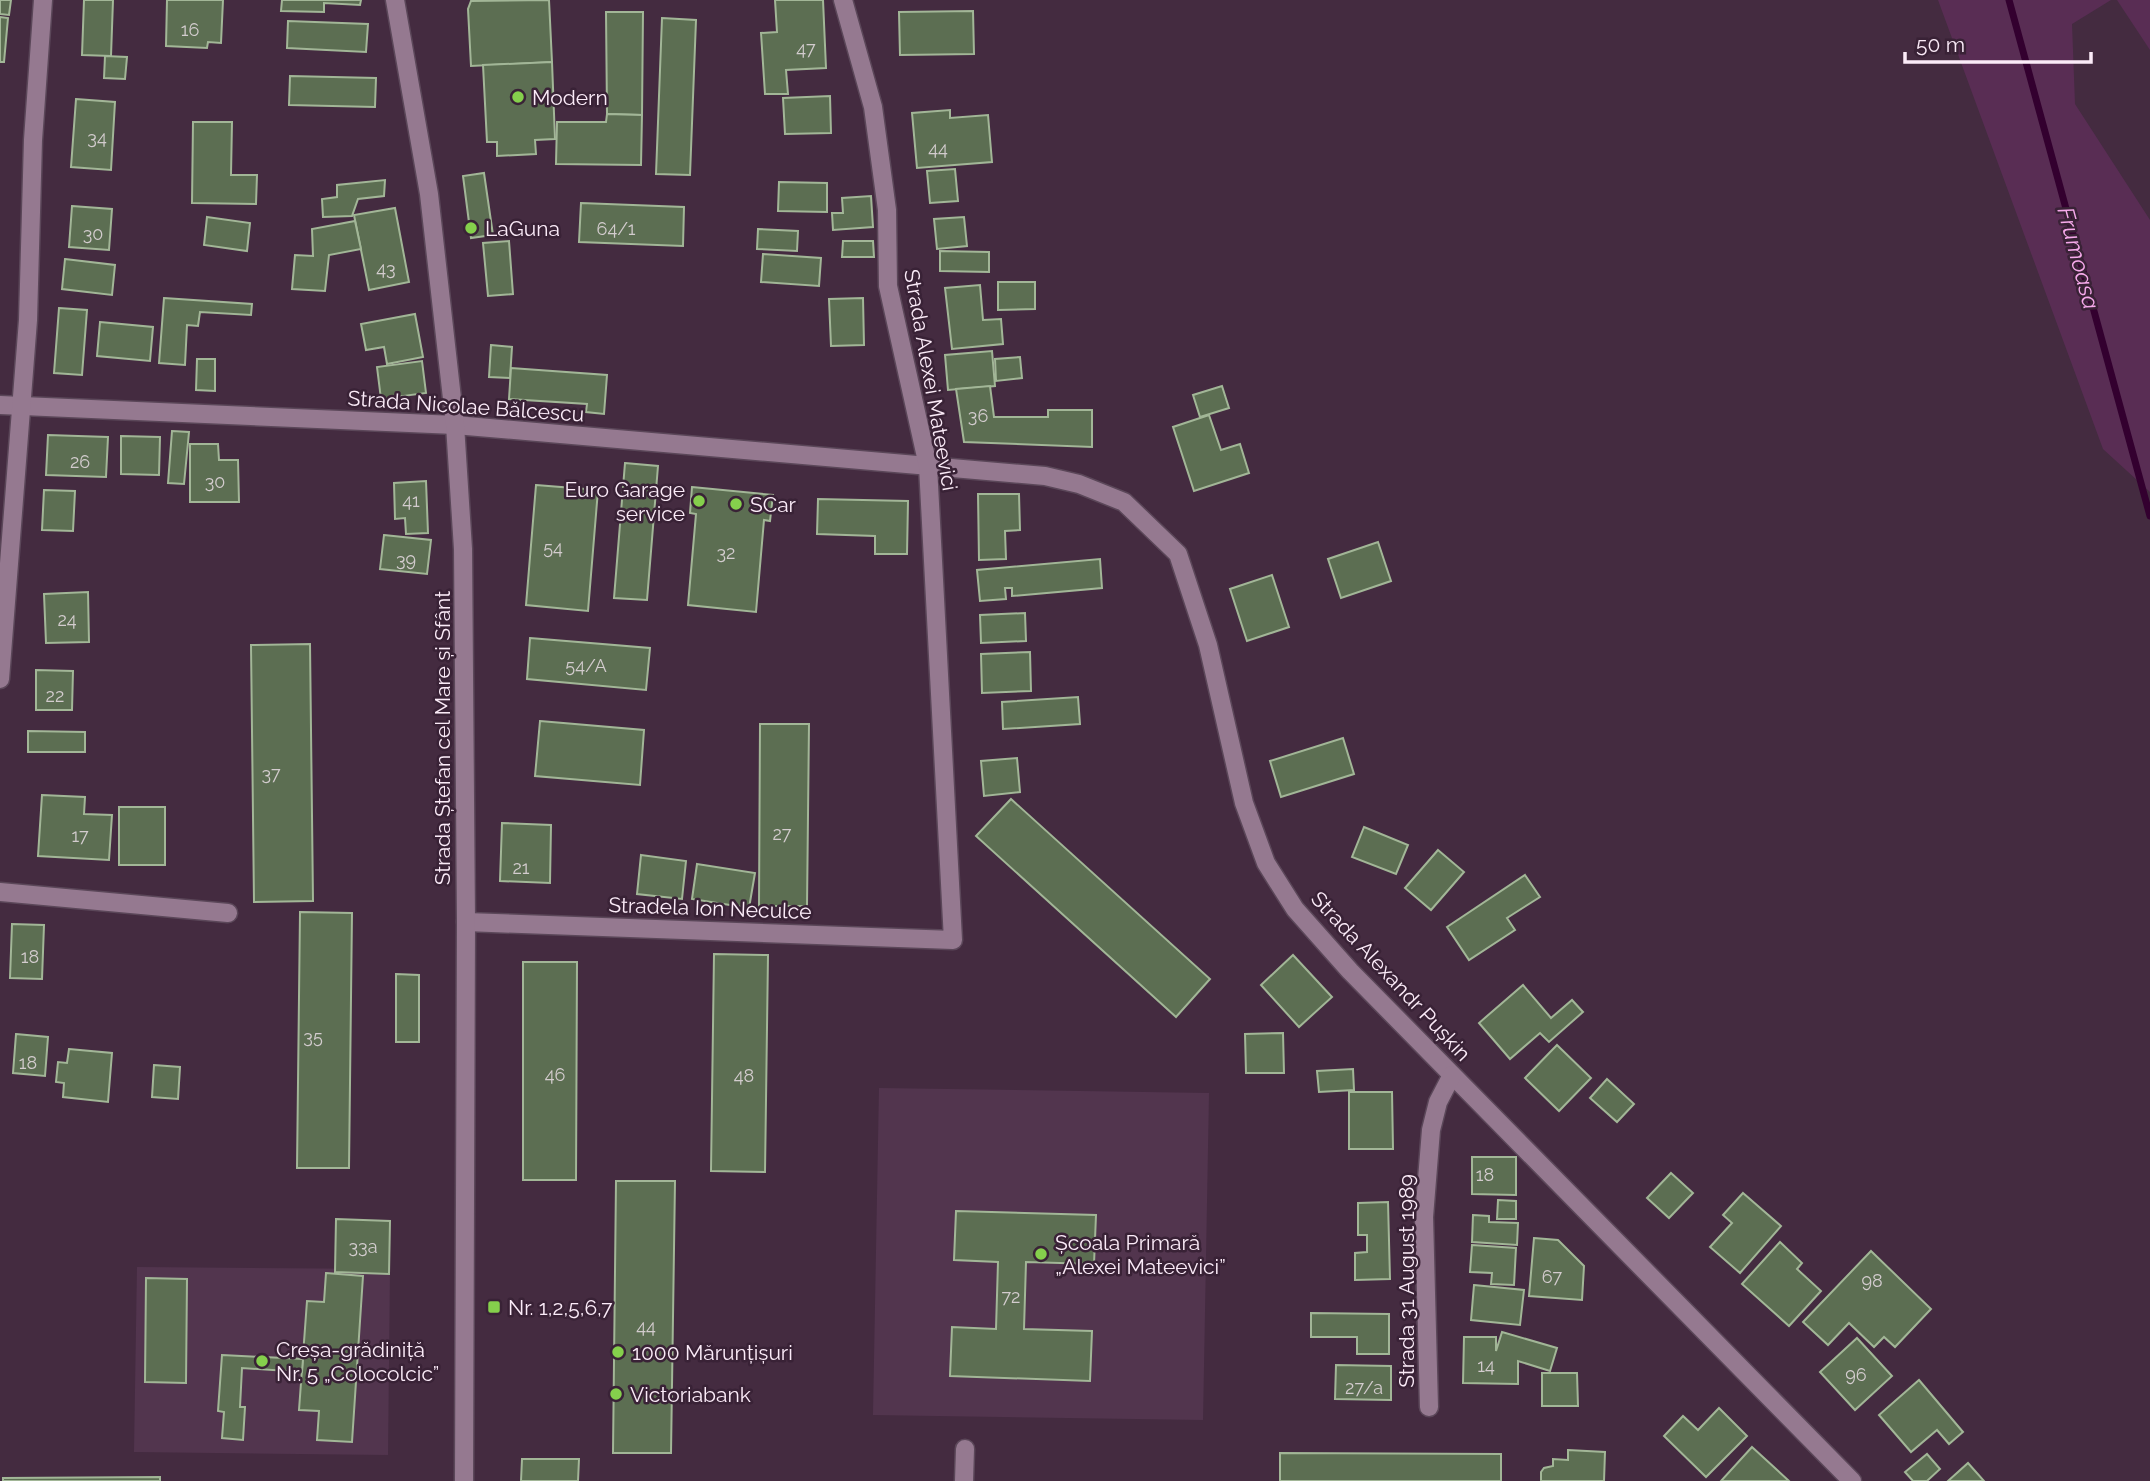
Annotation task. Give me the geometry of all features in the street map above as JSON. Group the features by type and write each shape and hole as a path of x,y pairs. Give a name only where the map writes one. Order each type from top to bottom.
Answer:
{"street":[{"path":"0,678 28,320 33,140 43,0"},
{"name":"Strada Ștefan cel Mare și Sfânt","path":"395,0 429,194 455,425 463,549 466,922 464,1481"},
{"name":"Strada Alexei Mateevici","path":"843,0 873,107 887,210 888,286 928,466 953,940"},
{"name":"Strada Nicolae Bălcescu","path":"0,405 455,425 928,466"},
{"name":"Strada Alexandr Pușkin","path":"928,466 1045,476 1079,484 1124,502 1178,554 1208,645 1244,803 1266,863 1295,909 1452,1075 1852,1481"},
{"path":"0,892 228,913"},
{"name":"Stradela Ion Neculce","path":"466,922 953,940"},
{"name":"Strada 31 August 1989","path":"1429,1407 1424,1217 1431,1130 1438,1102 1452,1075"},
{"path":"964,1481 965,1449"}],"shaded area":[{"path":"1938,0 2111,0 2072,24 2075,104 2150,220 2150,492 2103,449"},
{"path":"2117,0 2150,0 2150,50"},
{"name":"Școala Primară „Alexei Mateevici”","path":"879,1088 1209,1093 1203,1420 873,1415"},
{"name":"Creșa-grădiniță Nr. 5 „Colocolcic”","path":"137,1267 390,1269 388,1455 134,1452"}],"building":[{"path":"0,0 11,0 9,15 0,14"},
{"path":"84,0 113,0 111,56 82,55"},
{"path":"167,0 223,0 221,43 208,42 207,48 166,46"},
{"path":"282,0 361,0 360,5 324,3 324,12 281,11"},
{"path":"549,0 552,62 471,66 468,9 471,1"},
{"path":"775,0 823,0 826,68 786,70 788,94 765,94 761,33 777,32"},
{"path":"973,11 974,54 900,55 899,12"},
{"path":"606,12 643,12 642,115 607,114"},
{"path":"0,17 8,18 4,62 0,62"},
{"path":"662,18 696,20 690,175 656,174"},
{"path":"288,21 368,24 366,52 287,48"},
{"path":"105,56 127,57 125,79 104,78"},
{"path":"552,62 555,139 535,140 536,154 497,156 497,142 487,142 483,65"},
{"path":"290,76 376,78 375,107 289,105"},
{"path":"830,96 831,133 785,134 783,98"},
{"path":"76,99 115,102 111,170 71,167"},
{"path":"950,110 950,118 988,115 992,162 917,168 912,113"},
{"path":"607,114 642,115 641,165 556,164 557,122 606,122"},
{"path":"193,122 232,122 231,175 257,175 256,204 192,203"},
{"path":"955,169 958,201 930,203 927,171"},
{"path":"484,173 493,235 471,238 463,176"},
{"path":"385,180 384,196 358,199 352,216 323,217 322,199 337,197 337,185"},
{"path":"779,182 827,183 827,212 778,211"},
{"path":"871,196 873,227 833,230 832,213 843,213 842,198"},
{"path":"581,203 684,207 683,246 579,242"},
{"path":"72,206 112,209 109,250 69,247"},
{"path":"395,208 409,282 369,290 354,215"},
{"path":"207,217 250,223 247,251 204,245"},
{"path":"964,217 967,246 937,249 934,219"},
{"path":"355,221 361,249 329,255 325,291 292,289 295,255 313,256 312,229"},
{"path":"758,229 798,231 797,251 757,249"},
{"path":"509,241 513,294 488,296 483,243"},
{"path":"843,241 873,241 874,257 842,257"},
{"path":"940,251 989,252 989,272 940,271"},
{"path":"763,254 821,258 819,286 761,282"},
{"path":"65,259 115,265 112,295 62,289"},
{"path":"998,282 1035,282 1035,309 998,310"},
{"path":"980,285 983,320 1001,319 1003,344 952,349 945,288"},
{"path":"164,298 252,304 251,315 200,312 198,326 187,325 185,365 159,363"},
{"path":"863,298 864,345 831,346 829,299"},
{"path":"59,308 87,310 82,375 54,373"},
{"path":"415,314 423,357 387,364 384,347 366,350 361,324"},
{"path":"100,322 153,327 150,361 97,356"},
{"path":"491,345 512,347 510,378 489,377"},
{"path":"992,351 995,386 948,390 945,355"},
{"path":"1020,357 1022,378 996,381 995,359"},
{"path":"197,359 215,359 215,391 196,390"},
{"path":"422,361 426,393 381,399 377,367"},
{"path":"511,368 607,375 604,414 586,412 587,404 509,399"},
{"path":"990,386 994,417 1048,417 1048,410 1092,410 1092,447 964,442 956,389"},
{"path":"1222,386 1229,408 1200,417 1193,395"},
{"path":"1209,415 1221,450 1240,444 1249,473 1194,491 1173,427"},
{"path":"172,431 189,432 184,484 168,483"},
{"path":"48,435 108,437 106,477 46,475"},
{"path":"121,436 160,437 159,475 121,474"},
{"path":"190,444 218,444 219,460 238,460 239,502 190,502"},
{"path":"625,463 658,466 647,600 614,598"},
{"path":"426,481 428,533 406,534 405,518 395,519 394,483"},
{"path":"536,485 598,490 588,611 526,605"},
{"path":"692,487 773,495 770,521 764,520 756,612 688,605 696,514 690,513"},
{"path":"44,490 75,491 73,531 42,530"},
{"path":"978,494 1019,494 1020,530 1005,531 1006,559 979,560"},
{"path":"818,499 908,501 907,554 875,554 875,536 817,534"},
{"path":"384,535 431,540 427,574 380,569"},
{"path":"1378,542 1391,581 1341,598 1328,559"},
{"path":"1100,559 1102,588 1012,596 1012,588 1005,588 1006,599 980,601 977,570"},
{"path":"1272,575 1289,627 1247,641 1230,589"},
{"path":"88,592 89,642 46,643 44,594"},
{"path":"1025,613 1026,641 981,643 980,615"},
{"path":"530,638 650,648 646,690 527,679"},
{"path":"310,644 313,901 254,902 251,645"},
{"path":"1030,652 1031,691 982,693 981,654"},
{"path":"36,670 73,671 72,710 36,710"},
{"path":"1078,697 1080,724 1003,729 1002,702"},
{"path":"540,721 644,730 640,785 535,776"},
{"path":"760,724 809,724 807,906 759,906"},
{"path":"28,731 85,732 85,752 28,752"},
{"path":"1343,738 1354,774 1281,797 1270,761"},
{"path":"1017,758 1020,792 984,796 981,761"},
{"path":"42,795 85,797 84,814 112,815 109,860 38,856"},
{"path":"1011,799 1210,979 1176,1017 976,836"},
{"path":"119,807 165,807 165,865 119,865"},
{"path":"502,823 551,825 550,883 500,881"},
{"path":"1364,827 1408,845 1396,874 1352,857"},
{"path":"1438,850 1464,872 1431,910 1405,888"},
{"path":"641,855 686,861 682,899 637,894"},
{"path":"697,864 755,873 749,908 692,899"},
{"path":"1525,875 1540,897 1507,918 1515,930 1469,960 1447,927"},
{"path":"300,912 352,913 349,1168 297,1168"},
{"path":"12,924 44,925 42,979 10,978"},
{"path":"714,954 768,955 765,1172 711,1171"},
{"path":"1293,955 1332,997 1299,1027 1261,985"},
{"path":"523,962 577,962 576,1180 523,1180"},
{"path":"396,974 419,975 419,1042 396,1042"},
{"path":"1523,985 1551,1018 1572,1000 1583,1012 1549,1042 1540,1033 1510,1059 1479,1023"},
{"path":"1283,1033 1284,1073 1246,1073 1245,1034"},
{"path":"16,1034 48,1037 45,1076 13,1073"},
{"path":"1557,1045 1591,1078 1559,1111 1525,1078"},
{"path":"69,1049 112,1053 108,1102 63,1097 64,1083 56,1082 58,1062 67,1063"},
{"path":"154,1065 180,1067 178,1099 152,1097"},
{"path":"1353,1069 1354,1090 1319,1092 1317,1071"},
{"path":"1607,1079 1634,1104 1617,1122 1590,1098"},
{"path":"1349,1092 1392,1092 1393,1149 1349,1149"},
{"path":"1472,1157 1516,1157 1516,1195 1472,1194"},
{"path":"1671,1173 1693,1193 1669,1218 1647,1198"},
{"path":"616,1181 675,1181 671,1453 613,1453"},
{"path":"1743,1193 1781,1226 1740,1273 1710,1247 1732,1223 1723,1215"},
{"path":"1498,1200 1516,1201 1516,1219 1497,1219"},
{"path":"1388,1202 1390,1279 1355,1280 1355,1253 1367,1252 1367,1235 1358,1235 1358,1203"},
{"path":"956,1211 1096,1215 1094,1264 1026,1262 1024,1329 1092,1331 1090,1381 950,1376 952,1327 996,1329 998,1262 954,1260"},
{"path":"1473,1215 1489,1216 1489,1222 1518,1223 1517,1245 1472,1242"},
{"path":"336,1219 390,1221 389,1274 335,1272"},
{"path":"1534,1238 1558,1240 1584,1266 1582,1300 1529,1296"},
{"path":"1780,1242 1802,1263 1797,1269 1821,1291 1789,1326 1742,1284"},
{"path":"1472,1245 1516,1248 1514,1285 1491,1284 1492,1273 1470,1272"},
{"path":"1871,1251 1931,1309 1895,1347 1884,1337 1874,1347 1849,1323 1828,1345 1803,1322"},
{"path":"326,1273 363,1276 352,1442 317,1440 319,1411 299,1410 307,1301 324,1302"},
{"path":"146,1278 187,1279 186,1383 145,1382"},
{"path":"1474,1285 1524,1290 1520,1325 1471,1320"},
{"path":"1311,1313 1389,1314 1389,1354 1357,1354 1357,1337 1311,1337"},
{"path":"1502,1332 1557,1348 1550,1371 1518,1361 1518,1384 1463,1383 1464,1337 1496,1337 1496,1351"},
{"path":"1857,1338 1892,1376 1855,1410 1820,1372"},
{"path":"222,1355 303,1359 302,1372 242,1368 240,1407 245,1407 243,1440 222,1438 224,1412 218,1411"},
{"path":"1336,1365 1391,1366 1391,1400 1335,1399"},
{"path":"1542,1373 1577,1373 1578,1406 1542,1406"},
{"path":"1919,1380 1963,1432 1949,1444 1937,1430 1911,1452 1879,1415"},
{"path":"1719,1408 1747,1436 1706,1477 1664,1436 1683,1416 1698,1430"},
{"path":"1752,1447 1789,1481 1721,1481"},
{"path":"1568,1450 1605,1452 1604,1481 1541,1481 1541,1472 1544,1468 1553,1466 1553,1459 1568,1460"},
{"path":"1280,1453 1501,1454 1501,1481 1280,1481"},
{"path":"1927,1454 1940,1469 1927,1481 1913,1481 1905,1472"},
{"path":"522,1459 579,1459 578,1481 521,1481"},
{"path":"1968,1463 1984,1481 1948,1481"},
{"path":"160,1477 160,1481 3,1481 3,1478"}],"waterway":[{"name":"Frumoasa","path":"2009,0 2150,516"}],"place":[{"name":"Modern","path":"518,97"},
{"name":"LaGuna","path":"471,228"},
{"name":"Euro Garage service","path":"699,501"},
{"name":"SCar","path":"736,504"},
{"name":"Școala Primară „Alexei Mateevici”","path":"1041,1254"},
{"name":"Nr. 1,2,5,6,7","path":"494,1307"},
{"name":"1000 Mărunțișuri","path":"618,1352"},
{"name":"Creșa-grădiniță Nr. 5 „Colocolcic”","path":"262,1361"},
{"name":"Victoriabank","path":"616,1394"}]}
